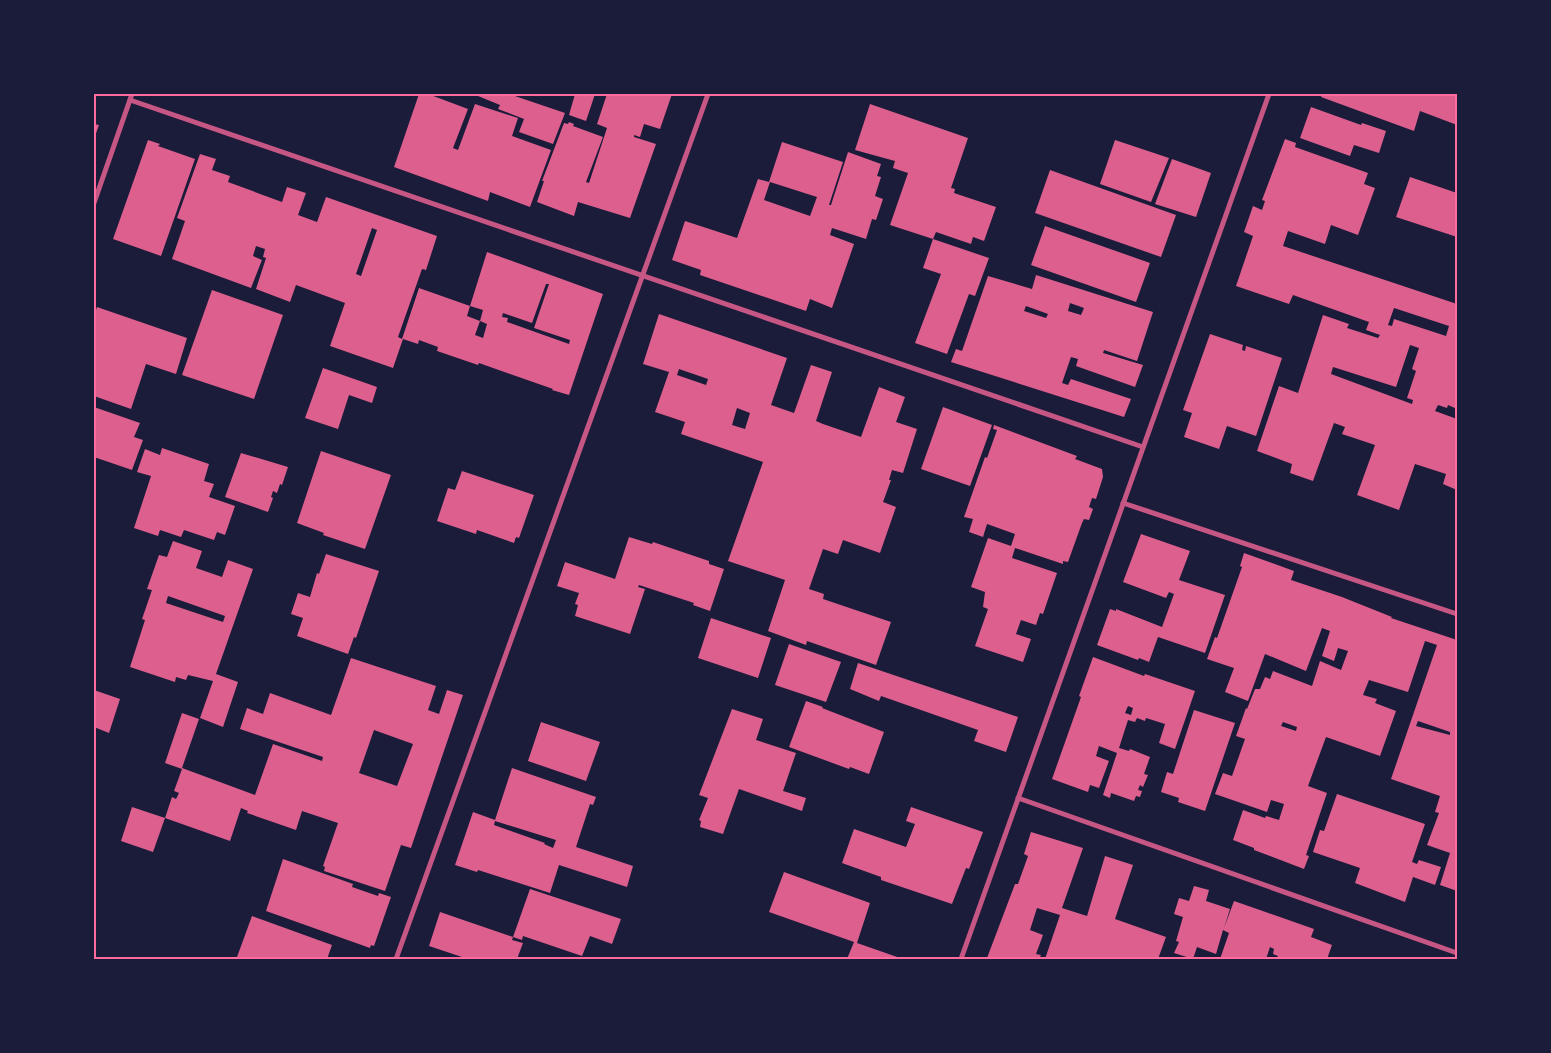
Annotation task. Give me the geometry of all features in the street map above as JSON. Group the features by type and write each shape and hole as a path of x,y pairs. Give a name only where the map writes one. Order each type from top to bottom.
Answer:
{"street":[{"path":"94,203 132,94"},
{"path":"396,959 708,94"},
{"path":"960,959 1269,94"},
{"path":"130,100 1143,447"},
{"path":"1123,503 1457,614"},
{"path":"1018,798 1457,953"}],"building":[{"path":"419,94 428,94 468,109 453,148 458,150 475,104 518,118 512,136 551,150 530,207 490,192 488,201 394,167"},
{"path":"479,94 509,94 565,113 553,144 519,132 524,119 498,109 500,105 478,96"},
{"path":"575,94 595,94 586,121 569,115"},
{"path":"607,94 672,94 660,129 644,124 640,137 634,135 634,137 656,144 630,218 578,202 574,216 537,202 544,181 542,181 564,123 568,124 569,122 574,124 573,126 603,137 586,182 589,183 607,128 597,124"},
{"path":"1322,94 1457,94 1457,125 1420,111 1414,131 1321,97"},
{"path":"870,104 968,138 951,188 955,189 954,193 996,207 984,241 973,237 971,244 936,232 933,239 890,225 908,173 893,168 895,161 855,150"},
{"path":"1311,107 1361,125 1362,123 1386,131 1379,153 1354,145 1350,156 1300,138"},
{"path":"94,124 99,125 94,139"},
{"path":"1285,139 1296,143 1295,147 1368,173 1364,184 1375,188 1358,235 1331,225 1325,244 1288,231 1283,246 1457,304 1457,353 1455,361 1457,362 1457,409 1448,405 1447,408 1438,405 1435,411 1457,419 1457,490 1443,484 1446,474 1415,464 1399,510 1357,495 1375,445 1342,434 1345,427 1334,423 1313,481 1290,473 1292,464 1257,451 1279,386 1298,393 1323,315 1349,324 1347,328 1378,338 1380,335 1366,330 1369,322 1293,295 1289,304 1236,286 1253,236 1244,232 1253,206 1262,210 1265,201 1262,200","holes":["1394,308 1449,326 1446,336 1394,319 1392,326 1388,325","1410,345 1419,348 1412,369 1416,371 1407,398 1413,400 1412,404 1331,374 1333,367 1396,387"]},
{"path":"148,140 160,144 158,146 195,159 161,256 113,239"},
{"path":"1115,140 1169,158 1151,202 1100,184"},
{"path":"782,142 843,162 829,205 831,205 848,152 881,164 877,176 881,177 875,196 883,199 876,220 872,219 866,239 832,228 830,235 854,244 832,308 810,299 806,311 700,275 701,270 672,260 685,221 737,238 758,179 769,182","holes":["770,182 817,197 810,216 764,200"]},
{"path":"200,154 216,159 212,170 230,176 228,182 282,202 287,187 306,193 298,215 317,222 326,197 437,236 426,270 422,269 398,337 402,339 419,288 470,306 487,252 603,294 569,395 479,363 478,365 437,351 438,347 419,340 418,344 403,339 393,368 330,346 345,303 296,285 290,302 256,289 266,258 263,257 265,249 256,246 253,256 262,260 251,288 172,259 185,221 177,218","holes":["372,228 377,230 361,276 356,274","546,284 549,284 534,328 570,340 569,344 507,322 508,318 502,317 503,313 532,323","470,306 483,310 480,321 467,316","480,321 487,324 483,338 475,335"]},
{"path":"1172,159 1211,173 1196,217 1155,204"},
{"path":"1050,170 1176,215 1161,257 1035,213"},
{"path":"1410,177 1457,193 1457,237 1396,217"},
{"path":"1045,226 1150,263 1136,302 1031,265"},
{"path":"933,239 989,258 975,296 969,294 947,354 915,343 941,274 923,268"},
{"path":"1036,275 1153,312 1137,361 1104,350 1103,353 1143,365 1135,387 1076,366 1078,359 1071,357 1062,383 1068,385 1071,379 1131,399 1124,417 951,362 956,349 962,351 988,276 1032,289","holes":["1070,303 1084,308 1081,315 1068,311","1026,306 1048,314 1046,318 1024,311"]},
{"path":"212,290 283,315 254,399 182,375"},
{"path":"97,307 187,338 176,374 146,364 131,409 94,396 94,316"},
{"path":"659,314 787,358 771,405 794,413 811,365 832,372 816,421 861,437 879,387 905,397 896,422 917,429 903,473 892,470 889,480 891,480 883,502 896,507 880,553 843,540 838,554 823,549 809,589 824,594 823,599 891,622 876,665 807,641 806,645 768,631 785,580 728,561 763,462 681,434 685,422 655,412 669,372 643,364","holes":["679,369 708,379 706,385 677,375","737,408 750,413 745,429 732,425"]},
{"path":"1210,334 1243,345 1242,350 1245,351 1246,346 1282,358 1256,436 1227,426 1219,449 1184,437 1192,413 1183,410"},
{"path":"323,368 377,387 372,403 349,395 338,429 305,418"},
{"path":"94,407 140,423 134,437 143,440 132,470 94,457"},
{"path":"943,407 992,425 970,486 921,469"},
{"path":"994,425 1077,456 1075,459 1102,469 1103,477 1096,499 1092,498 1089,507 1093,509 1089,520 1084,519 1082,523 1068,562 1063,561 1063,564 1015,548 1012,558 1057,573 1043,614 1040,613 1036,625 1021,620 1016,634 1031,639 1023,662 975,646 988,609 983,607 985,592 971,587 988,538 1011,546 1015,534 987,524 983,537 969,532 973,519 964,517 985,457 987,458 997,430 993,429"},
{"path":"162,448 209,464 204,481 214,484 209,497 235,506 225,535 217,532 214,540 184,530 181,537 160,530 158,536 134,528 151,476 137,472 145,449 160,455"},
{"path":"321,451 391,475 365,549 323,535 324,533 297,523"},
{"path":"241,453 288,467 277,493 273,491 271,497 273,498 268,512 225,497"},
{"path":"462,471 534,495 519,538 516,537 514,543 477,530 476,534 437,521 448,488 455,490"},
{"path":"1141,534 1190,551 1179,580 1225,595 1205,653 1158,637 1149,662 1139,658 1138,660 1097,645 1110,609 1116,611 1116,609 1162,627 1174,594 1169,592 1166,598 1123,582"},
{"path":"629,537 652,544 653,542 709,561 709,564 724,569 710,611 693,605 694,603 639,585 638,587 645,589 630,634 575,616 578,605 575,604 579,593 557,586 565,562 615,579"},
{"path":"173,541 202,551 196,568 222,577 228,560 253,569 216,674 238,682 223,727 200,718 213,681 188,675 186,680 176,677 175,682 130,667 145,620 142,619 152,590 147,589 159,555 167,557","holes":["168,596 225,616 223,622 166,603"]},
{"path":"1244,553 1294,571 1291,580 1342,597 1391,618 1457,640 1457,891 1440,885 1450,853 1427,845 1439,813 1435,812 1440,796 1391,779 1437,645 1425,641 1408,692 1369,680 1363,695 1377,699 1375,703 1396,711 1380,756 1326,737 1308,786 1327,793 1306,855 1309,856 1304,869 1233,840 1243,810 1265,818 1266,816 1279,820 1284,804 1271,800 1267,812 1215,794 1223,773 1232,776 1245,739 1236,736 1255,689 1260,689 1265,677 1270,679 1273,671 1312,686 1320,661 1341,670 1348,651 1338,648 1334,661 1322,656 1330,631 1322,628 1306,671 1265,654 1248,701 1225,692 1234,668 1207,659 1215,637 1217,638 1242,567 1240,566","holes":["1418,721 1450,732 1450,735 1416,726","1283,722 1297,727 1296,731 1281,726"]},
{"path":"326,554 379,571 356,638 354,637 348,654 297,636 303,618 291,614 298,593 310,597 317,573 319,574"},
{"path":"711,618 771,638 758,678 698,658"},
{"path":"789,644 841,662 826,702 775,685"},
{"path":"1093,657 1144,676 1145,674 1195,691 1175,749 1159,743 1165,724 1146,718 1145,721 1137,718 1135,722 1128,720 1119,748 1129,751 1130,749 1150,757 1144,774 1148,775 1143,787 1140,785 1138,790 1142,791 1140,797 1136,796 1134,801 1111,793 1110,798 1103,795 1117,753 1099,746 1096,756 1109,761 1099,788 1090,785 1088,792 1052,779 1081,697 1079,696","holes":["1128,706 1133,708 1131,715 1125,713"]},
{"path":"351,658 436,686 428,710 439,714 447,690 463,695 411,848 401,845 385,891 324,871 325,867 323,866 338,823 302,811 296,830 247,813 248,811 241,808 230,841 165,818 172,797 176,799 179,793 174,791 182,769 165,763 182,713 199,719 182,768 255,795 273,744 322,761 323,757 240,729 247,708 263,714 270,693 331,715","holes":["374,730 413,744 397,786 359,773"]},
{"path":"858,663 1018,717 1006,752 974,741 978,730 881,696 879,701 850,689"},
{"path":"94,690 120,699 109,733 94,727"},
{"path":"806,701 884,732 869,774 850,767 849,769 789,747"},
{"path":"732,709 763,719 756,740 796,753 783,791 806,798 802,811 739,789 723,834 700,827 701,821 699,820 708,798 699,795"},
{"path":"1194,710 1235,723 1205,811 1178,802 1179,798 1161,792 1167,772 1173,774"},
{"path":"541,722 600,742 586,781 528,761"},
{"path":"512,768 596,797 593,805 590,804 576,847 633,866 627,887 559,865 550,893 478,870 477,872 455,865 473,812 495,820","holes":["495,821 556,840 553,848 545,843 494,825"]},
{"path":"1337,794 1425,824 1412,862 1417,864 1419,860 1441,867 1435,885 1413,877 1405,902 1355,883 1360,868 1313,852 1320,830 1324,831"},
{"path":"132,807 165,818 153,852 121,841"},
{"path":"911,807 983,832 969,869 966,868 952,904 881,880 881,877 842,863 854,829 906,847 915,824 906,821"},
{"path":"1031,832 1083,848 1062,908 1087,916 1105,856 1133,865 1115,919 1166,937 1158,959 1102,959 1095,957 1094,959 1045,959 1060,915 1037,908 1030,930 1043,935 1036,954 1041,955 1039,959 987,958 1015,884 1018,884 1028,856 1024,854"},
{"path":"283,859 353,884 352,887 378,896 379,893 391,897 374,946 371,945 370,948 266,911"},
{"path":"784,872 870,903 857,943 903,959 847,959 854,942 769,912"},
{"path":"1194,886 1209,890 1206,901 1230,909 1224,928 1234,901 1314,929 1311,937 1332,945 1327,959 1276,959 1278,956 1273,954 1274,949 1270,947 1266,959 1220,959 1229,933 1223,930 1216,954 1197,947 1193,959 1174,953 1179,942 1176,941 1183,917 1174,914 1179,898 1189,901"},
{"path":"530,889 621,919 612,944 590,936 582,956 523,936 522,940 513,937"},
{"path":"440,912 513,937 512,940 523,943 517,959 468,959 429,946"},
{"path":"252,916 332,945 327,959 241,959 237,957"}]}
